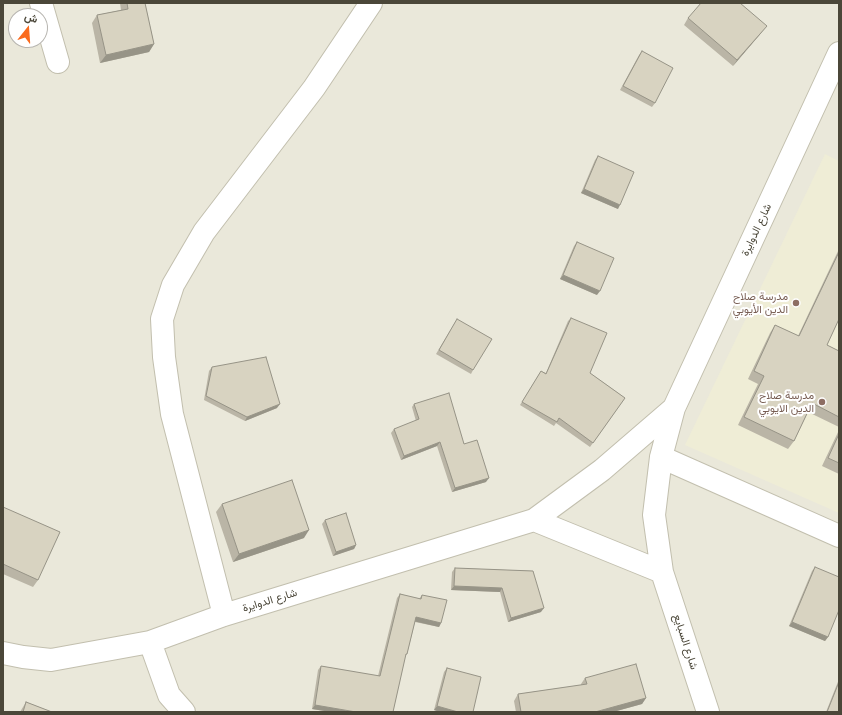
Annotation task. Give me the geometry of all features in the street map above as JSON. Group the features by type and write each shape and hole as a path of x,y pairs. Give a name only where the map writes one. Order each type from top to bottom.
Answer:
{"street":[{"path":"41,3 58,62"},
{"path":"224,615 172,414 164,357 162,318 173,285 204,232 314,88 371,3"},
{"name":"شارع الدوايرة","path":"3,653 22,657 51,660 150,642 224,615 534,520 602,470 674,408 839,53"},
{"name":"شارع السبايع","path":"674,408 661,458 654,515 662,572 708,712"},
{"path":"661,458 839,536"},
{"path":"534,520 662,572"},
{"path":"150,642 169,695 184,712"}],"shaded area":[{"path":"3,3 839,3 839,712 3,712"},
{"name":"مدرسة صلاح الدين الأيوبي","path":"825,154 839,161 839,513 685,445"}],"building":[{"path":"127,3 145,3 154,44 106,55 97,15 128,9"},
{"path":"701,3 740,3 767,26 737,60 688,18"},
{"path":"642,51 673,68 655,103 623,86"},
{"path":"598,156 634,172 620,205 584,189"},
{"path":"577,242 614,258 600,291 563,275"},
{"path":"839,252 839,319 827,345 839,351 839,417 812,403 794,441 744,417 764,376 754,371 775,325 799,336"},
{"path":"571,318 607,333 590,373 625,398 593,443 559,418 557,422 522,402 541,371 546,374"},
{"path":"457,319 492,339 473,370 439,350"},
{"path":"266,357 280,404 247,417 206,396 212,367"},
{"path":"449,393 464,444 477,440 489,478 455,488 440,442 404,456 394,429 419,419 414,404"},
{"path":"839,434 839,463 828,458"},
{"path":"292,480 309,530 239,554 222,504"},
{"path":"3,507 60,532 38,580 3,564"},
{"path":"346,513 356,545 336,552 325,520"},
{"path":"815,567 839,577 839,610 828,637 792,622"},
{"path":"455,568 533,571 544,608 511,618 502,588 454,586"},
{"path":"400,594 421,599 422,595 447,600 441,623 416,617 393,712 356,712 315,705 321,666 380,676"},
{"path":"636,664 646,698 595,712 521,712 518,694 587,684 585,678"},
{"path":"447,668 481,677 473,712 458,712 437,706"},
{"path":"839,682 839,712 827,712"},
{"path":"26,702 52,712 23,712"}],"place":[{"name":"مدرسة صلاح الدين الأيوبي","path":"796,303"},
{"name":"مدرسة صلاح الدين الايوبي","path":"822,402"}]}
